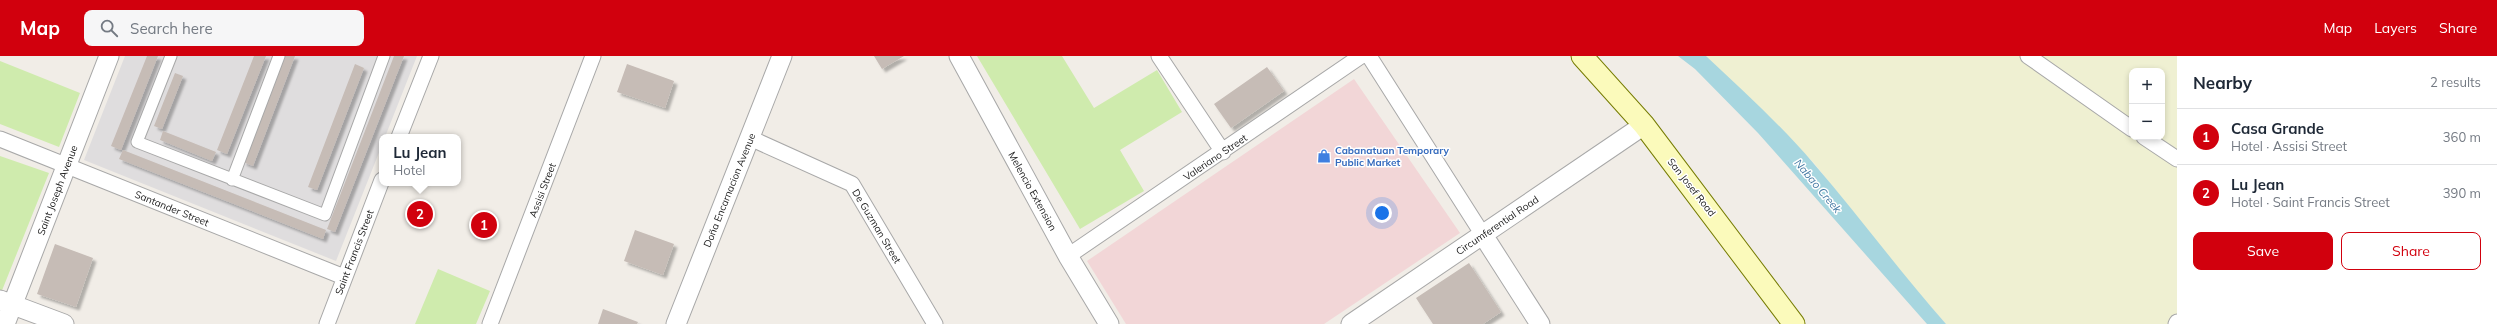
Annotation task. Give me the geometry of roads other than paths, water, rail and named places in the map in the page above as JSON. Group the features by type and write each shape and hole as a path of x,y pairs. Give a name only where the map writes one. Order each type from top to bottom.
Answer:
{"main road":[{"name":"San Josef Road","path":"1582,56 1644,126 1794,324"}],"street":[{"name":"Saint Joseph Avenue","path":"5,324 6,302 67,165 109,56"},
{"path":"171,56 137,142 325,215 384,56"},
{"path":"232,180 279,56"},
{"path":"400,134 431,56"},
{"name":"Assisi Street","path":"490,324 593,56"},
{"name":"Doña Encarnacion Avenue","path":"676,324 782,56"},
{"name":"Melencio Extension","path":"959,56 1068,256 1109,324"},
{"path":"1159,56 1223,152"},
{"name":"Valeriano Street","path":"1068,256 1223,152 1361,56"},
{"path":"1369,56 1540,324"},
{"path":"2028,56 2129,127"},
{"name":"Circumferential Road","path":"1351,324 1644,126"},
{"name":"De Guzman Street","path":"750,138 852,184 935,324"},
{"name":"Santander Street","path":"0,139 344,277"},
{"path":"2148,140 2177,160"},
{"name":"Saint Francis Street","path":"327,324 380,186"},
{"path":"6,302 64,324"}],"water":[{"name":"Nabao Creek","path":"1678,56 1706,56 1775,122 1831,184 1946,324 1927,324 1758,133 1695,69"}],"place":[{"name":"Cabanatuan Temporary Public Market","path":"1324,156"},
{"name":"Lu Jean","path":"420,214"},
{"name":"Casa Grande","path":"484,225"}]}
